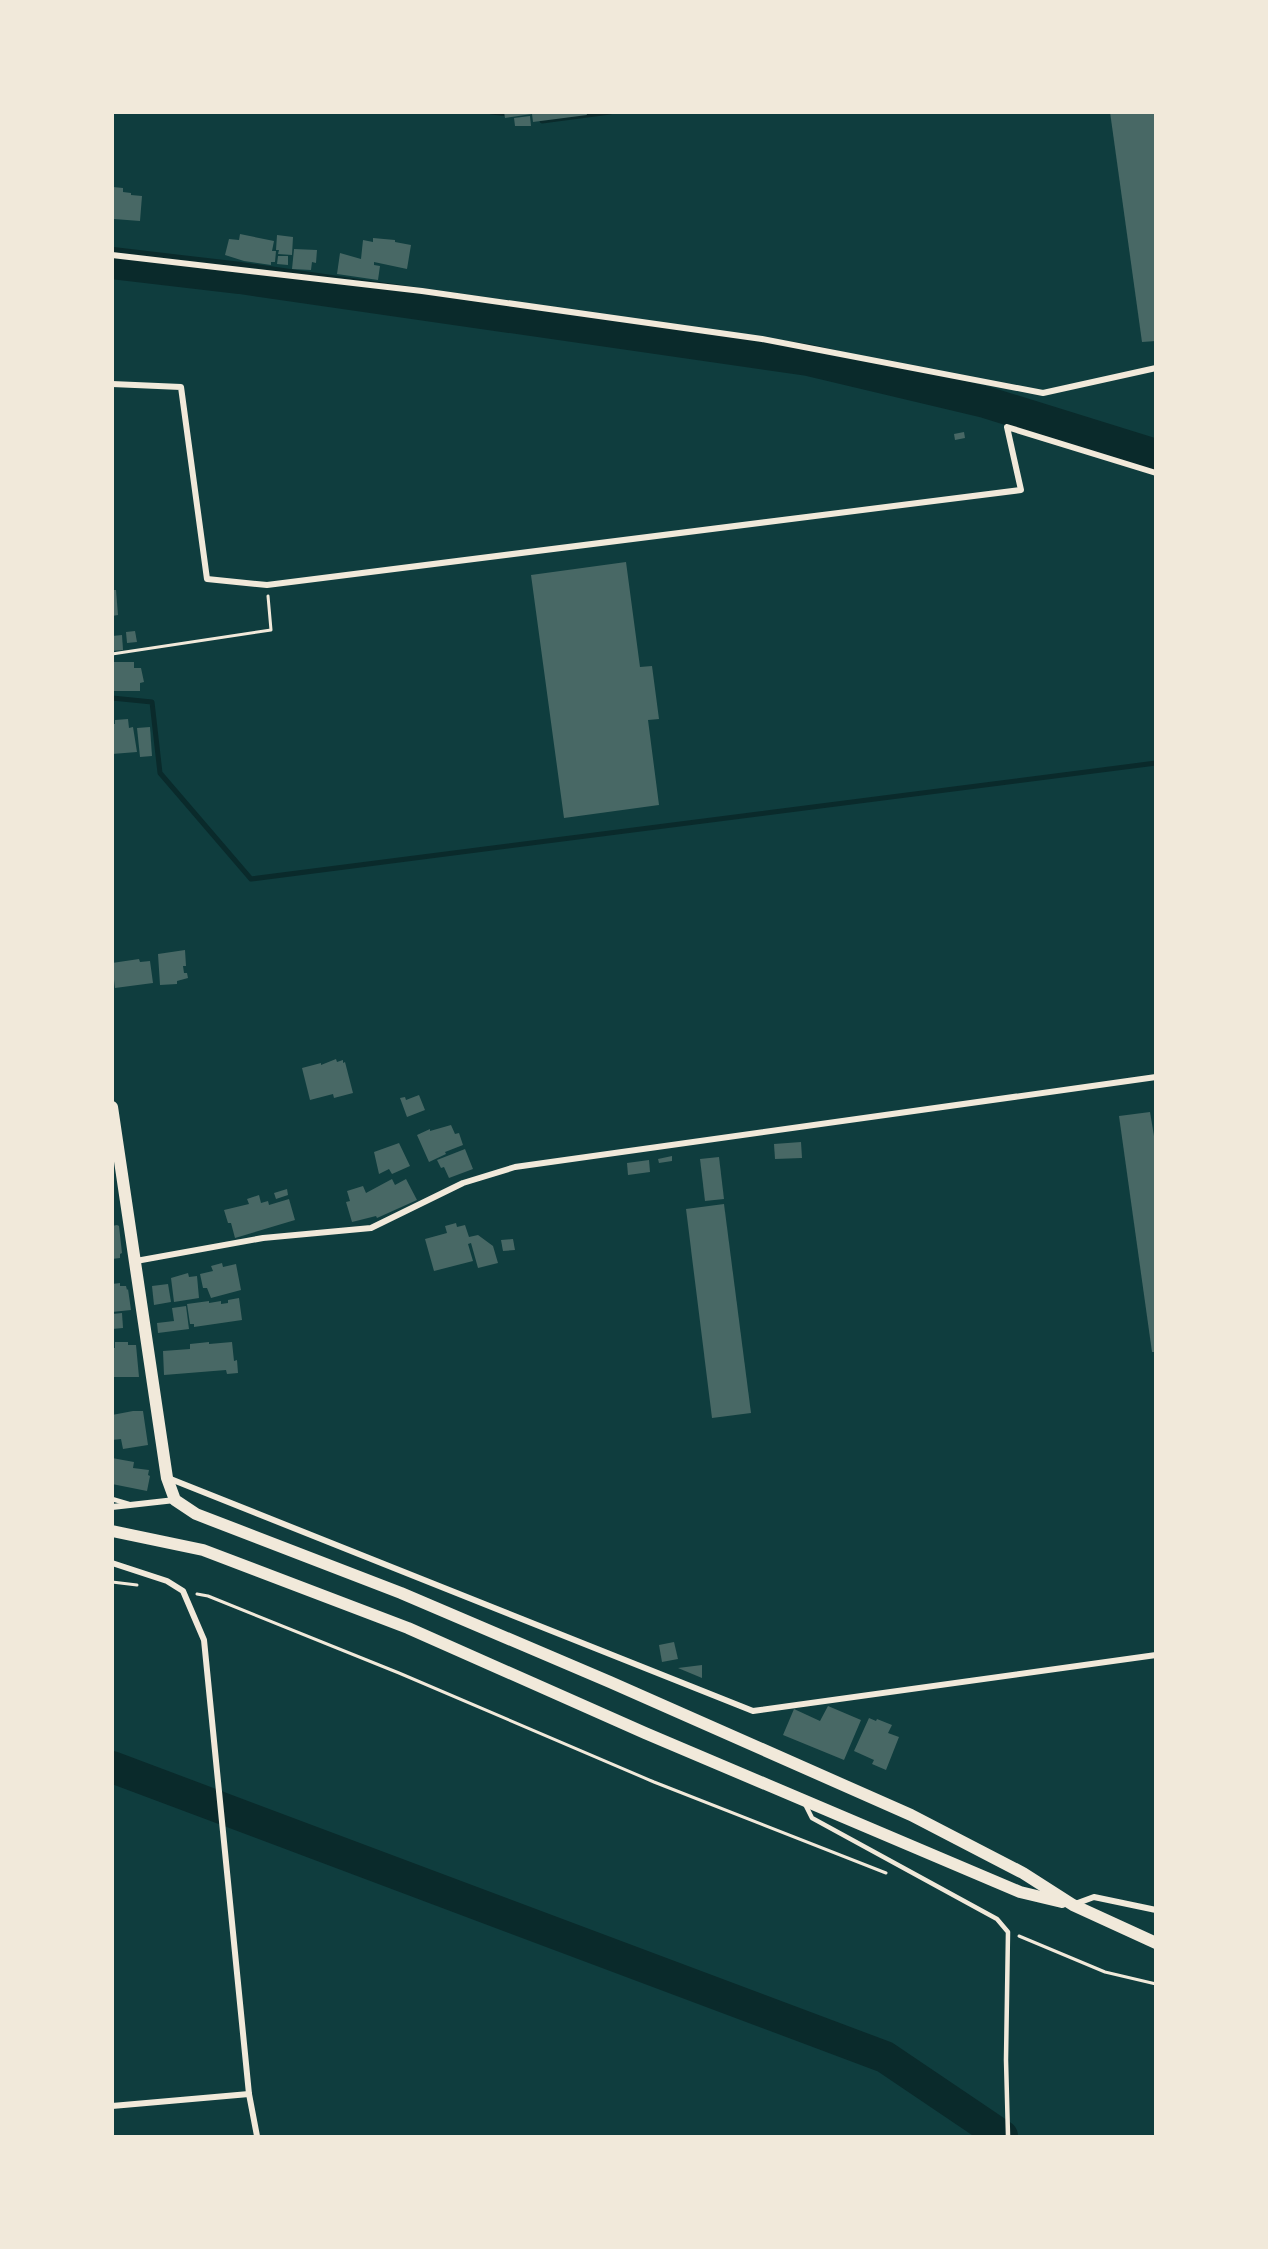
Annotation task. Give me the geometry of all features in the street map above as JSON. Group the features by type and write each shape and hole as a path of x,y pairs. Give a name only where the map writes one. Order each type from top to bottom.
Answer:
{"main road":[{"path":"112,1107 168,1478 175,1500 196,1514 401,1593 911,1815 1023,1872 1073,1905 1155,1943"},
{"path":"112,1531 203,1550 408,1628 645,1733 1020,1892 1073,1905"}],"street":[{"path":"112,255 422,291 762,339 1043,393 1155,368"},
{"path":"112,384 182,387 207,579 267,585 1021,490 1007,427 1155,473"},
{"path":"136,1261 263,1238 372,1228 463,1183 515,1167 1155,1077"},
{"path":"168,1478 753,1711 1155,1655"},
{"path":"112,1507 175,1500"},
{"path":"112,1563 167,1581 183,1591 204,1640 249,2094 257,2136"},
{"path":"1073,1905 1094,1897 1155,1911"},
{"path":"112,2106 249,2094"}],"lane":[{"path":"112,1499 132,1505"},
{"path":"802,1799 812,1818 997,1919 1008,1932 1006,2060 1008,2136"}],"path":[{"path":"112,654 272,630 267,585"},
{"path":"112,1582 148,1586"},
{"path":"183,1591 219,1600 399,1673 654,1782 895,1876"},
{"path":"1008,1932 1105,1972 1155,1984"}],"building":[{"path":"504,112 586,112 587,115 533,122 532,114 505,118"},
{"path":"1110,112 1156,112 1156,341 1142,342"},
{"path":"530,116 531,126 515,126 514,118"},
{"path":"113,187 123,188 123,192 131,193 131,195 142,196 140,221 114,219"},
{"path":"240,234 274,241 272,251 276,251 275,262 271,262 271,265 244,261 225,255 229,239 239,240"},
{"path":"277,235 293,237 292,255 278,254"},
{"path":"373,238 395,240 395,242 411,245 407,269 374,262 374,265 380,266 378,280 337,274 340,253 361,259 363,240 373,242"},
{"path":"294,249 317,250 316,263 312,262 311,270 292,269"},
{"path":"278,256 288,256 288,265 277,264"},
{"path":"964,432 965,438 955,440 954,434"},
{"path":"626,562 640,667 652,666 659,719 648,720 659,805 564,818 531,575"},
{"path":"112,590 116,590 118,615 112,616"},
{"path":"135,631 137,642 127,643 126,632"},
{"path":"122,635 123,650 112,651 112,636"},
{"path":"112,662 134,662 134,668 141,668 144,682 140,683 140,691 112,691"},
{"path":"128,719 129,728 133,727 137,752 112,754 112,724 115,724 115,720"},
{"path":"150,727 152,756 140,757 137,728"},
{"path":"185,950 186,966 183,966 188,978 177,981 177,984 160,985 158,954"},
{"path":"139,959 140,962 150,961 153,983 115,988 112,963"},
{"path":"336,1059 337,1062 343,1060 343,1063 345,1062 353,1093 334,1098 333,1094 310,1100 302,1068 321,1063 321,1065"},
{"path":"419,1095 425,1110 407,1117 400,1098 405,1097 406,1100"},
{"path":"1150,1112 1156,1148 1156,1352 1152,1352 1119,1116"},
{"path":"451,1125 455,1134 459,1133 463,1145 429,1162 417,1135 430,1129 430,1131"},
{"path":"801,1142 802,1158 775,1159 774,1144"},
{"path":"399,1143 410,1166 392,1174 389,1169 379,1174 374,1152"},
{"path":"465,1149 473,1169 449,1178 444,1167 441,1168 437,1160"},
{"path":"672,1156 672,1161 659,1163 658,1159"},
{"path":"719,1157 724,1199 705,1201 700,1159"},
{"path":"649,1160 650,1172 628,1175 627,1163"},
{"path":"392,1179 395,1185 406,1179 417,1200 377,1218 376,1216 352,1222 346,1202 350,1201 347,1191 363,1186 366,1193"},
{"path":"287,1189 288,1195 276,1199 274,1193"},
{"path":"259,1195 261,1203 268,1201 269,1205 289,1199 295,1220 235,1238 224,1210 249,1204 247,1199"},
{"path":"724,1204 751,1413 712,1418 686,1209"},
{"path":"456,1223 457,1227 465,1225 469,1237 478,1235 493,1246 498,1263 478,1268 471,1243 468,1244 473,1261 434,1271 425,1239 447,1233 445,1226"},
{"path":"117,1225 122,1253 120,1258 112,1259 112,1226"},
{"path":"513,1239 515,1250 503,1251 501,1240"},
{"path":"222,1263 223,1267 236,1264 241,1290 211,1298 207,1288 203,1288 200,1274 213,1271 211,1266"},
{"path":"188,1273 189,1277 197,1276 199,1298 174,1302 171,1278"},
{"path":"120,1283 120,1286 126,1286 128,1289 131,1310 112,1312 112,1284"},
{"path":"168,1284 171,1302 154,1305 152,1286"},
{"path":"239,1298 242,1320 194,1327 194,1324 190,1324 187,1304 221,1301 221,1304"},
{"path":"186,1306 189,1329 158,1333 157,1323 174,1321 172,1308"},
{"path":"122,1313 123,1328 112,1329 112,1314"},
{"path":"115,1342 128,1342 128,1345 136,1345 139,1377 112,1377 112,1348 115,1348"},
{"path":"209,1342 209,1344 232,1342 238,1373 227,1374 226,1370 164,1375 163,1351 190,1349 190,1344"},
{"path":"143,1411 148,1445 123,1449 121,1439 112,1440 112,1415"},
{"path":"112,1458 134,1462 133,1468 149,1470 147,1491 112,1484"},
{"path":"674,1642 678,1659 662,1662 659,1645"},
{"path":"702,1665 702,1678 678,1668"},
{"path":"828,1706 861,1720 844,1760 783,1735 794,1709 820,1721"},
{"path":"869,1718 892,1725 888,1733 899,1737 886,1770 872,1764 874,1760 854,1751"}],"waterway":[{"path":"491,112 511,114"},
{"path":"541,114 542,121 610,112"},
{"path":"112,263 240,278 808,360 985,402 1156,455"},
{"path":"112,698 152,702 160,773 251,879 1156,763"},
{"path":"112,1767 885,2057 1002,2136"}]}
